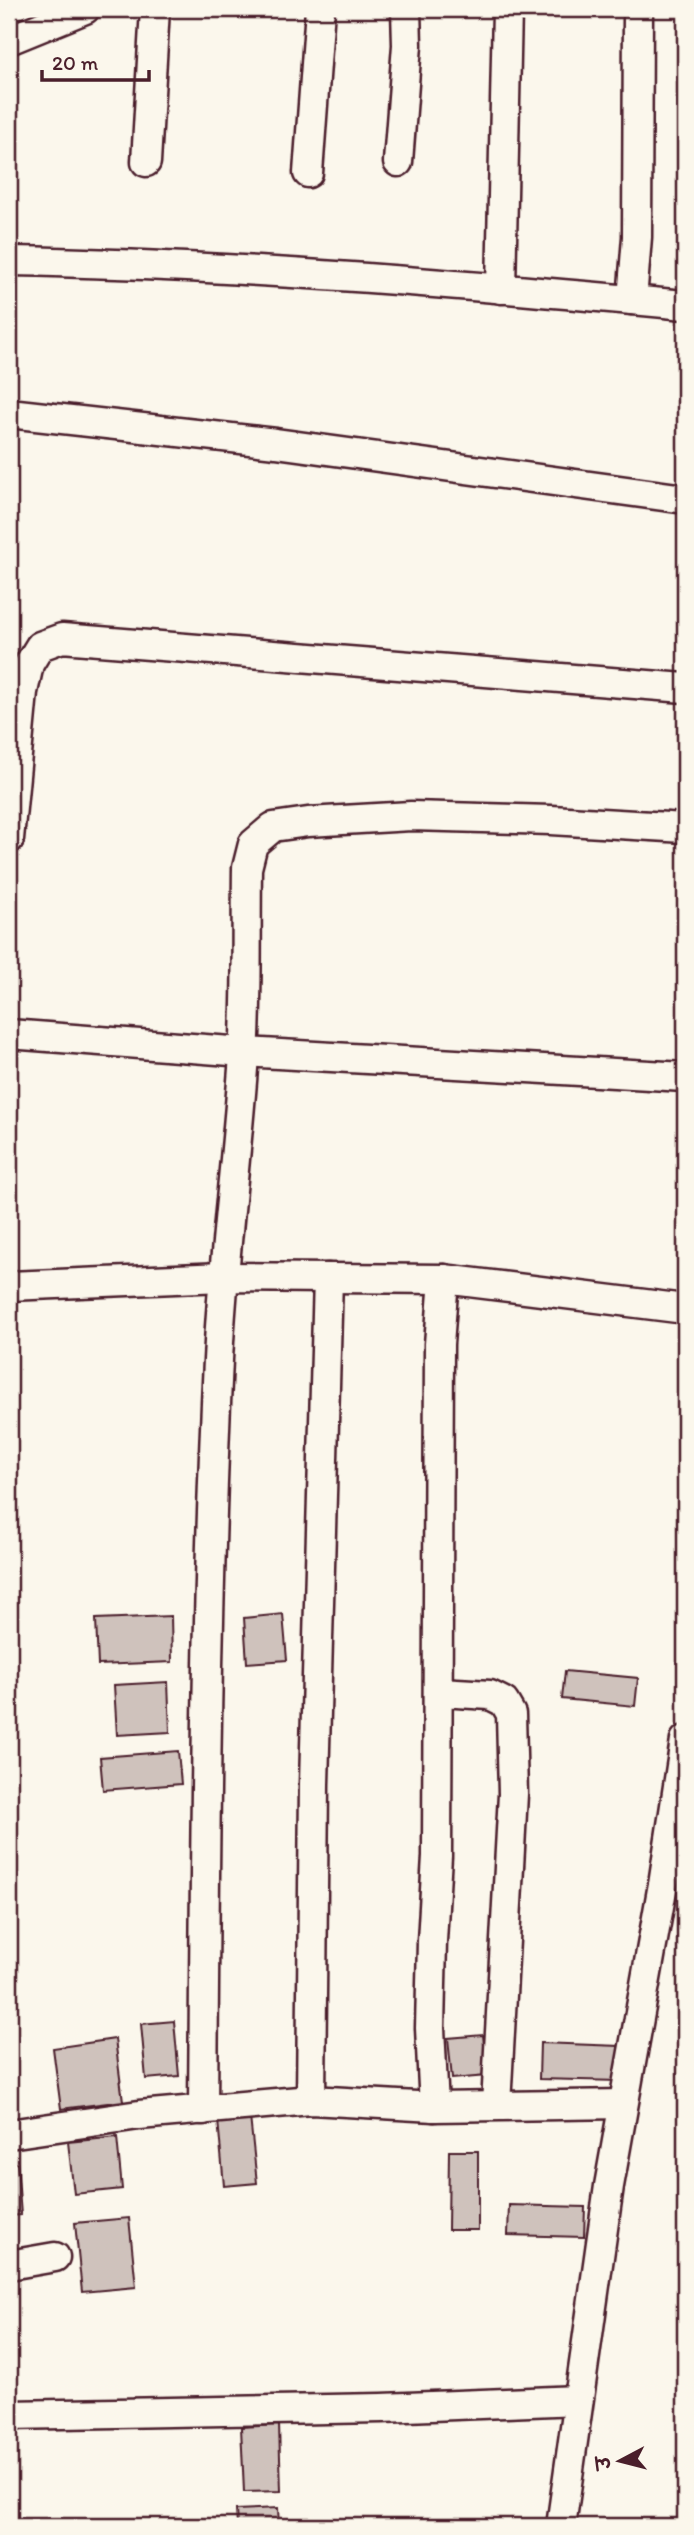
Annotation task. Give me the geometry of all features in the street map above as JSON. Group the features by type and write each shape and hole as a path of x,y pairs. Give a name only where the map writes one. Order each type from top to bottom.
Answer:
{"street":[{"path":"9,40 85,9"},
{"path":"146,162 155,9"},
{"path":"308,173 320,9"},
{"path":"398,162 407,45 406,9"},
{"path":"501,289 506,9"},
{"path":"632,300 637,237 638,9"},
{"path":"9,261 133,263 257,270 685,305"},
{"path":"9,413 276,443 685,499"},
{"path":"9,839 23,692 29,664 40,646 62,638 685,688"},
{"path":"203,2110 205,1823 212,1515 223,1277 232,1206 244,1052 247,868 253,844 273,827 308,822 411,816 551,820 685,828"},
{"path":"9,1034 244,1052 685,1077"},
{"path":"9,1286 223,1277 444,1279 685,1309"},
{"path":"311,2100 314,1784 328,1278"},
{"path":"434,2107 430,2028 438,1856 439,1344 444,1279"},
{"path":"439,1692 490,1695 504,1702 511,1714 513,1794 496,2105"},
{"path":"561,2526 622,2104 663,1884 685,1740"},
{"path":"9,2134 139,2115 311,2100 434,2107 622,2104"},
{"path":"9,2265 55,2258"},
{"path":"9,2415 382,2408 578,2400"}],"building":[{"path":"283,1614 287,1660 247,1663 244,1618"},
{"path":"171,1616 172,1662 98,1665 96,1619"},
{"path":"565,1671 638,1678 635,1706 562,1699"},
{"path":"168,1682 170,1732 117,1735 114,1685"},
{"path":"178,1751 181,1784 103,1790 100,1757"},
{"path":"174,2021 179,2076 146,2079 141,2024"},
{"path":"483,2035 487,2076 452,2079 448,2038"},
{"path":"115,2039 123,2101 61,2109 53,2048"},
{"path":"540,2043 620,2046 620,2081 539,2079"},
{"path":"250,2117 257,2183 224,2186 218,2120"},
{"path":"117,2137 122,2189 74,2194 68,2142"},
{"path":"449,2151 478,2151 478,2230 448,2230"},
{"path":"17,2163 21,2215 9,2216 9,2164"},
{"path":"509,2205 585,2207 584,2237 508,2235"},
{"path":"129,2218 136,2287 82,2292 75,2223"},
{"path":"685,2219 685,2263 680,2262"},
{"path":"279,2425 281,2491 244,2492 241,2427"},
{"path":"278,2508 279,2526 237,2526 236,2510"}]}
